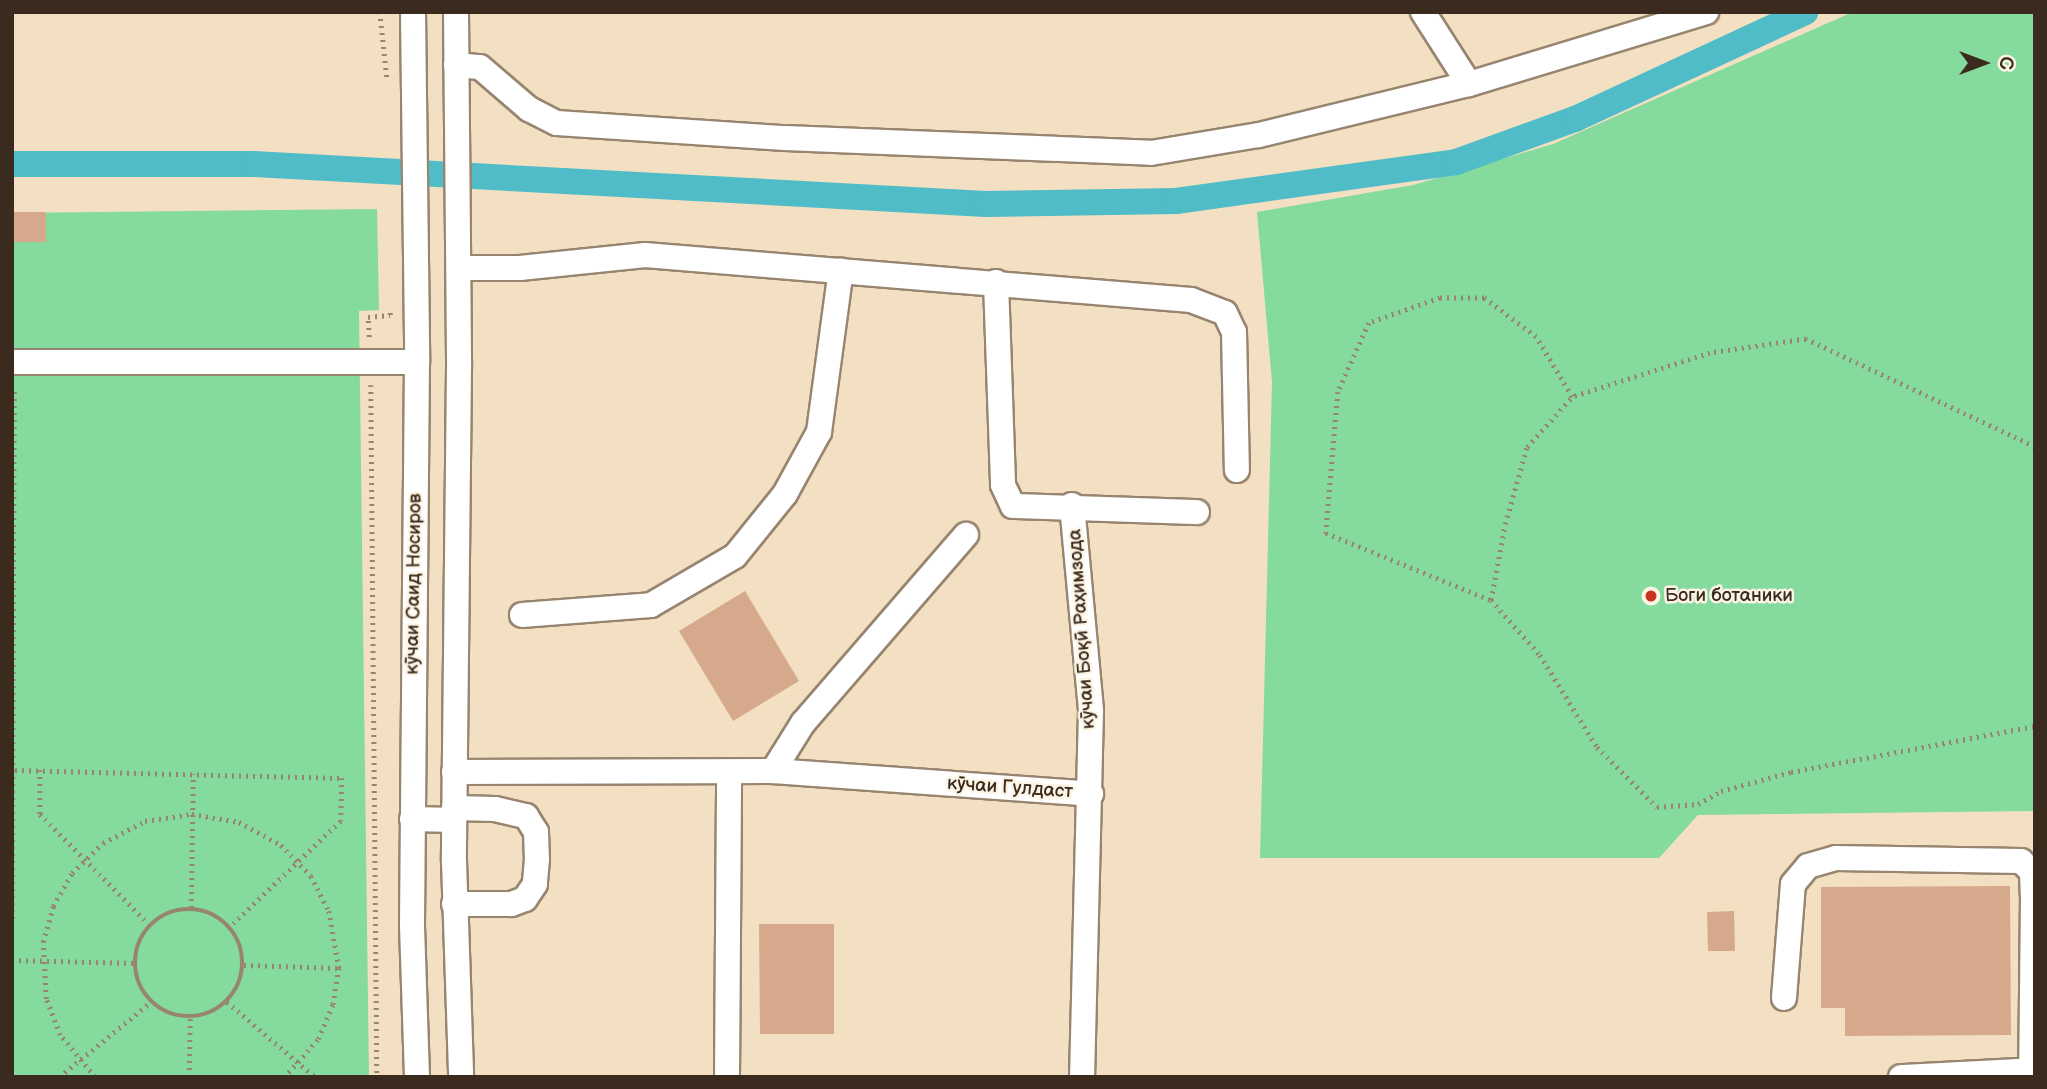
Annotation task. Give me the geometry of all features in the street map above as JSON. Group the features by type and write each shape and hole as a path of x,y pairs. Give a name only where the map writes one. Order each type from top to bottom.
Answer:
{"street":[{"name":"кӯчаи Саид Носиров","path":"413,12 417,362 412,819 417,1077"},
{"path":"456,12 459,268 454,904 461,1077"},
{"path":"1423,12 1469,84"},
{"path":"457,77 480,67 529,109 557,123 746,136 1151,153 1259,135 1469,84 1706,12"},
{"path":"459,268 520,268 645,255 1191,300 1225,313 1234,332 1237,470"},
{"path":"522,615 651,604 735,556 785,494 819,432 841,270"},
{"path":"996,282 1003,485 1013,506 1072,505"},
{"path":"12,362 417,362"},
{"name":"кӯчаи Боқӣ Раҳимзода","path":"1091,794 1091,711 1072,505 1197,512"},
{"path":"773,771 803,723 966,535"},
{"name":"кӯчаи Гулдаст","path":"454,772 773,771 1091,794 1082,1077"},
{"path":"727,1077 729,773"},
{"path":"412,819 495,809 526,816 536,832 535,884 525,899 511,904 454,904"},
{"path":"1784,998 1793,884 1808,866 1836,858 2021,861 2032,872 2032,1072 1901,1077"}],"path":[{"path":"380,12 387,91"},
{"path":"1573,397 1536,337 1484,298 1440,298 1369,323 1338,392 1326,533 1492,600 1540,655 1597,747 1657,807 1698,804 1721,791 1791,772 2035,726"},
{"path":"377,1077 371,363 368,317 390,315 390,302"},
{"path":"1492,600 1505,524 1527,447 1573,397 1710,353 1806,339 2035,447"},
{"path":"12,919 15,770 14,388"},
{"path":"15,770 342,778 341,821 230,927"},
{"path":"40,771 40,814 150,925"},
{"path":"191,908 192,774"},
{"path":"95,1077 79,1061 52,1018 42,961 53,906 85,859 134,826 192,814 239,822 261,832 299,862 329,911 339,968 326,1023 299,1064 285,1077"},
{"path":"191,908 212,913 230,927 238,938 244,965 227,1002 204,1016 190,1017 163,1010 151,1002 137,977 135,963 136,949 150,925 176,909 191,908"},
{"path":"12,960 135,963"},
{"path":"244,965 339,968"},
{"path":"59,1077 151,1002"},
{"path":"227,1002 315,1077"},
{"path":"189,1077 190,1017"}],"green space":[{"name":"Боги ботаники","path":"1853,12 2035,12 2035,811 1698,815 1659,858 1260,858 1272,382 1257,212 1413,185 1553,144"},
{"path":"377,209 379,310 359,311 369,1077 12,1077 12,213"}],"building":[{"path":"12,212 46,212 46,242 12,242"},
{"path":"745,591 799,681 733,721 679,631"},
{"path":"2010,886 2011,1035 1845,1036 1845,1008 1821,1008 1821,887"},
{"path":"1734,911 1735,951 1708,951 1707,912"},
{"path":"759,924 834,924 834,1034 760,1034"}],"waterway":[{"path":"12,164 253,164 986,204 1176,201 1456,162 1575,119 1805,12"}],"place":[{"name":"Боги ботаники","path":"1651,596"}]}
